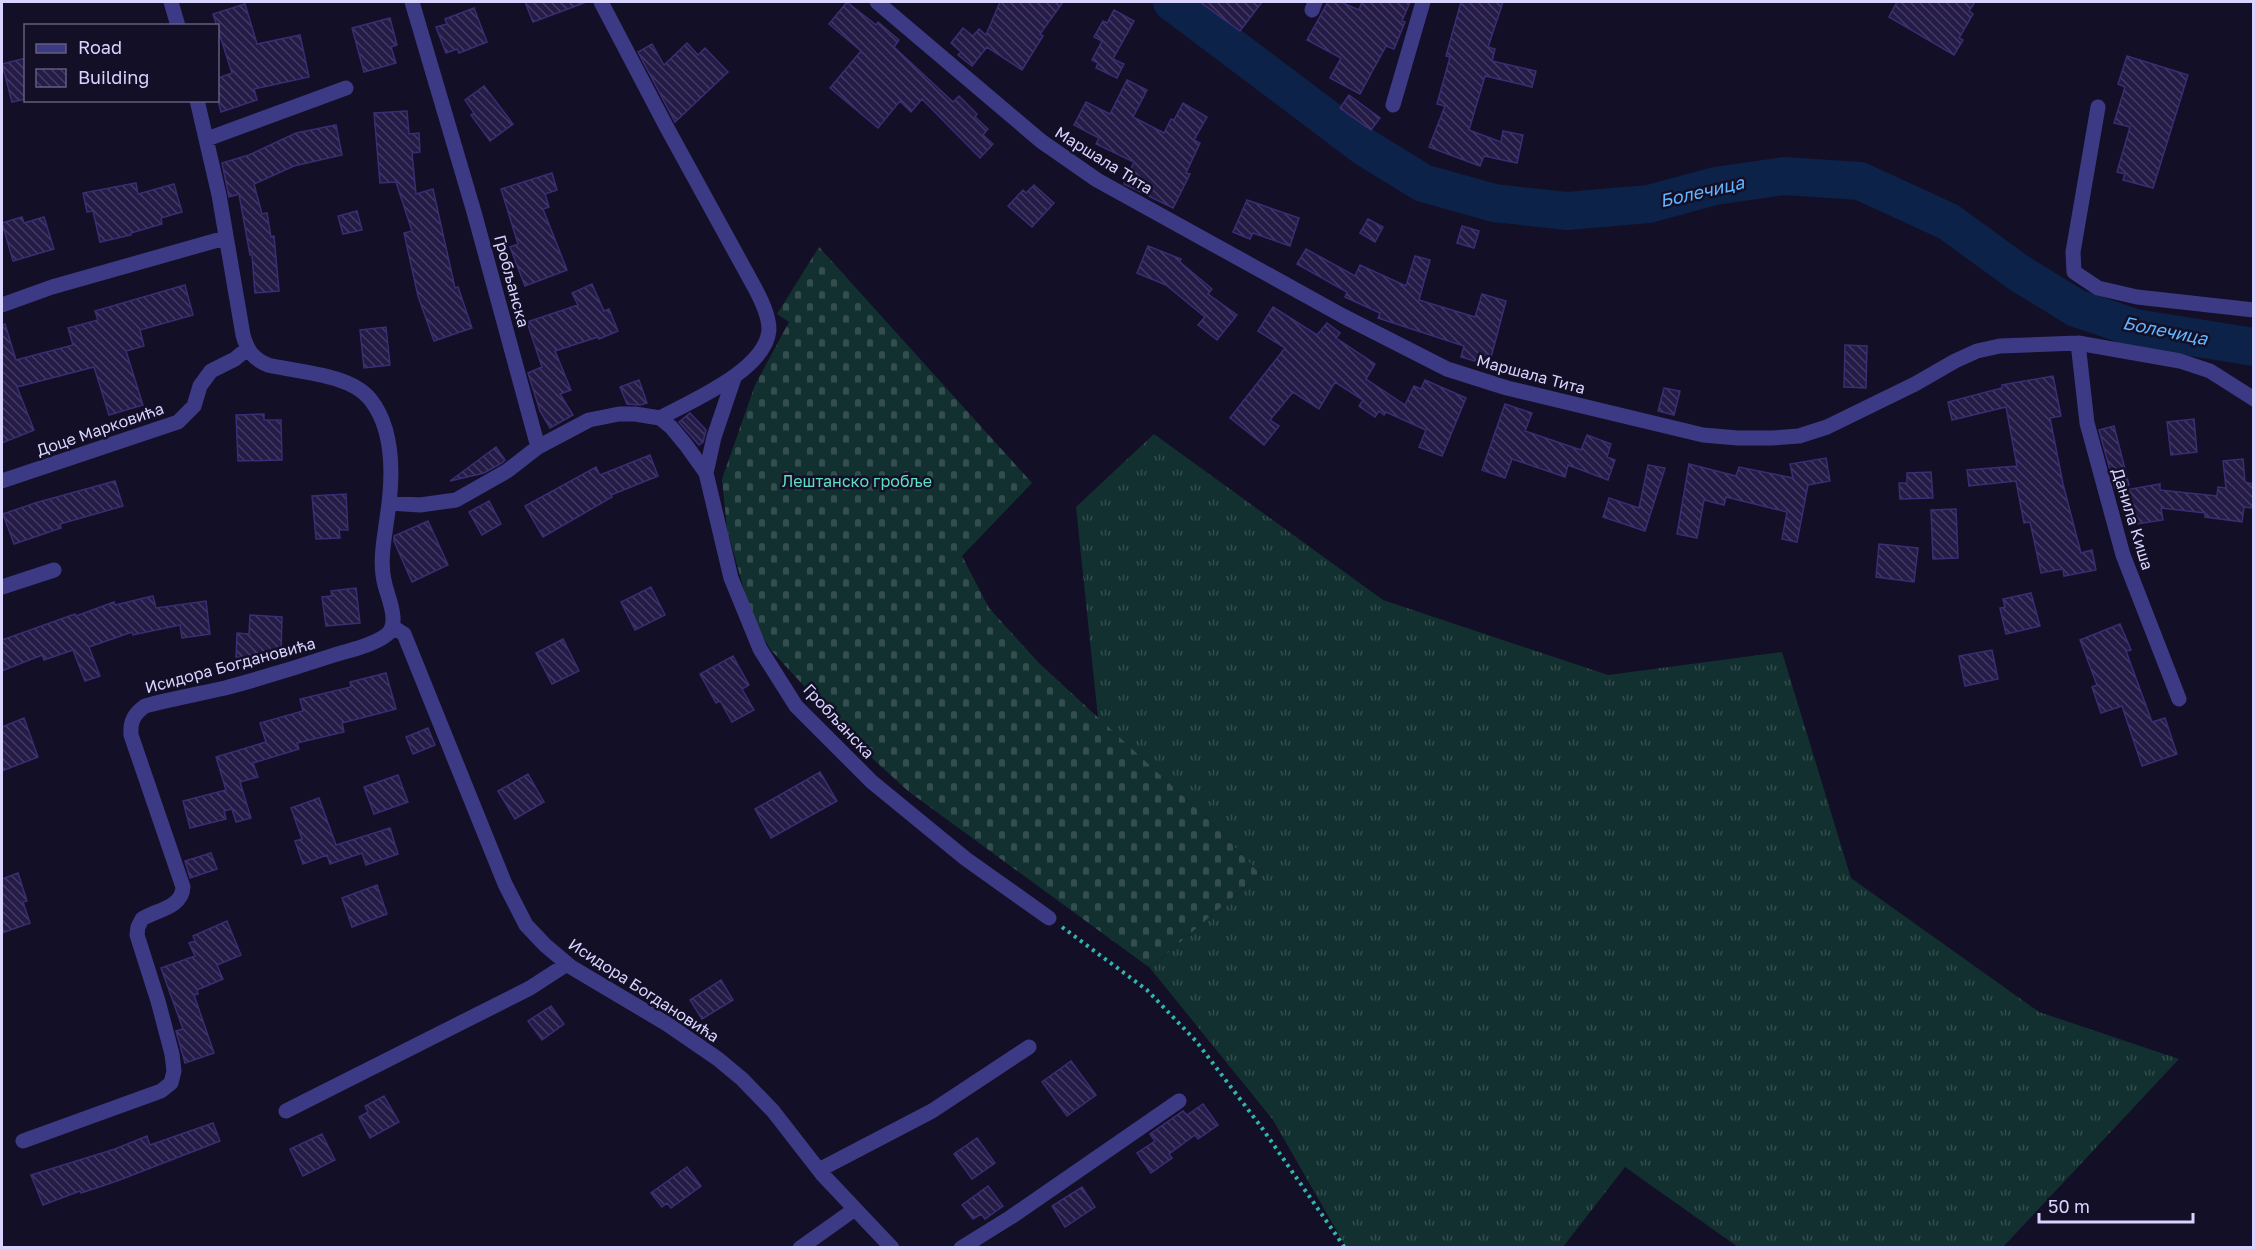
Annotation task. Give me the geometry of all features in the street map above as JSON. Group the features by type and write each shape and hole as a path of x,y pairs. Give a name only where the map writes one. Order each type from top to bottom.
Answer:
{"street":[{"path":"171,2 177,24"},
{"name":"Гробљанска","path":"412,2 477,223 538,447"},
{"path":"389,504 420,505 456,500 507,471 538,447 589,420 619,414 660,418 734,378 754,360 761,350 769,330 766,311 601,2"},
{"name":"Маршала Тита","path":"877,2 1041,141 1096,180 1343,316 1447,369 1507,388 1703,435 1738,438 1799,436 1827,427 1977,351 2000,346 2078,343 2180,361 2210,371 2253,399"},
{"path":"1393,105 1423,2"},
{"path":"207,139 346,87"},
{"path":"198,102 207,139 247,349"},
{"path":"2098,107 2073,252 2074,272 2098,288 2137,297 2253,310"},
{"path":"2,305 52,287 225,238"},
{"name":"Данила Киша","path":"2078,343 2087,423 2123,555 2179,699"},
{"name":"Доце Марковића","path":"2,482 178,422 194,406 200,386 211,371 235,359 247,349"},
{"name":"Исидора Богдановића","path":"23,1142 160,1091 171,1083 174,1071 164,1022 137,931 141,919 178,900 183,887 131,735 130,727 136,712 145,706 282,673 371,643 386,636 393,627 382,560 391,479 387,440 380,416 369,397 358,388 344,382 259,361 247,349"},
{"path":"706,473 714,437 734,378"},
{"name":"Гробљанска","path":"660,418 672,427 706,473 731,578 760,649 796,705 872,782 966,859 1049,918"},
{"path":"2,587 54,570"},
{"name":"Исидора Богдановића","path":"393,627 404,634 505,884 526,925 544,945 567,963 667,1024 718,1059 773,1111 819,1170 892,1248"},
{"path":"286,1111 530,988 567,963"},
{"path":"819,1170 932,1111 1029,1047"},
{"path":"961,1248 1011,1217 1179,1101"},
{"path":"800,1248 855,1209"}],"path":[{"path":"1049,918 1147,990 1196,1041 1262,1128 1345,1248"}],"green space":[{"name":"Лештанско гробље","path":"819,247 1032,483 962,556 989,608 1039,663 1209,820 1260,874 1150,968 908,791 859,746 770,649 751,615 727,529 722,479 755,385 789,322 777,314"},
{"path":"1154,434 1383,600 1608,675 1782,652 1851,878 2039,1012 2179,1059 2003,1247 1738,1247 1625,1167 1563,1247 1346,1247 1273,1120 1150,968 1260,874 1209,820 1098,718 1076,507"}],"building":[{"path":"525,2 584,2 584,3 533,22"},
{"path":"847,2 876,25 878,22 899,40 894,47 953,102 959,96 977,114 975,117 988,129 983,135 993,144 980,158 922,99 911,112 900,101 878,128 830,88 861,51 829,24"},
{"path":"1000,2 1063,2 1040,34 1043,36 1022,70 987,47 972,66 958,55 961,52 951,43 963,28 973,36 979,29 986,35"},
{"path":"1200,2 1262,2 1240,31"},
{"path":"1328,2 1341,2 1359,10 1362,2 1410,2 1394,49 1386,46 1360,94 1330,78 1341,58 1307,40"},
{"path":"1461,2 1503,2 1488,47 1495,49 1492,61 1536,71 1532,87 1485,76 1469,130 1501,142 1503,131 1523,135 1517,163 1484,156 1480,166 1429,147 1445,106 1437,104 1450,57 1446,56"},
{"path":"1897,2 1975,2 1969,11 1973,14 1959,38 1963,40 1954,55 1889,17"},
{"path":"245,4 257,44 300,35 309,77 254,89 257,100 221,112 218,102 219,78 232,73 219,33 219,24 216,24 213,14"},
{"path":"474,8 487,42 459,53 457,49 446,53 436,27 447,24 445,19"},
{"path":"1114,10 1134,21 1113,59 1124,64 1117,78 1096,68 1098,63 1092,60 1102,41 1094,37 1103,21 1107,23"},
{"path":"390,18 397,45 391,47 396,63 364,72 352,28"},
{"path":"687,43 698,55 705,48 728,72 675,122 638,52 652,44 664,65"},
{"path":"2127,56 2188,75 2153,188 2123,180 2125,174 2117,172 2130,127 2114,123 2125,87 2118,84"},
{"path":"24,58 24,99 12,102 2,64"},
{"path":"1127,80 1147,90 1133,117 1164,133 1183,103 1207,117 1194,140 1200,143 1186,173 1190,174 1173,208 1124,184 1134,162 1096,144 1099,138 1074,125 1086,102 1110,114"},
{"path":"484,86 513,124 490,141 471,115 474,113 465,100"},
{"path":"1349,95 1380,118 1371,130 1340,108"},
{"path":"407,111 409,134 419,133 420,152 412,153 416,194 433,189 455,288 458,287 472,328 434,341 418,296 404,233 412,231 396,182 380,183 374,113"},
{"path":"336,125 342,155 294,166 254,184 262,214 267,213 271,237 274,236 279,291 255,293 252,255 250,255 239,194 229,197 222,163 249,155 296,133"},
{"path":"552,173 557,190 545,194 549,207 543,209 567,270 525,286 510,247 518,244 501,189"},
{"path":"136,183 138,194 174,184 182,212 161,218 162,224 131,233 131,235 100,242 93,211 87,212 83,193"},
{"path":"1034,185 1054,203 1032,227 1008,206 1023,190 1026,193"},
{"path":"1247,200 1299,218 1290,246 1253,233 1250,239 1233,232"},
{"path":"357,211 362,230 343,234 338,216"},
{"path":"22,217 24,223 44,217 54,249 13,261 2,223"},
{"path":"1368,219 1383,227 1375,242 1360,233"},
{"path":"1462,226 1479,231 1474,248 1457,243"},
{"path":"1148,246 1181,259 1180,262 1212,289 1208,294 1237,315 1217,340 1198,325 1205,317 1166,285 1137,273"},
{"path":"1306,249 1355,276 1360,265 1406,286 1415,256 1430,260 1419,300 1475,317 1482,294 1506,301 1489,365 1461,357 1464,346 1378,318 1380,313 1345,297 1347,292 1297,264"},
{"path":"592,284 604,311 609,309 618,331 599,339 598,337 555,351 571,390 560,394 573,415 550,428 540,411 528,373 542,367 527,322 578,305 572,293"},
{"path":"185,285 193,315 140,330 144,346 126,351 143,405 109,415 94,367 17,387 34,430 2,443 2,325 5,324 16,360 73,345 68,328 98,320 95,311"},
{"path":"1273,307 1317,335 1327,323 1340,333 1336,338 1375,364 1366,379 1405,405 1414,386 1421,389 1425,380 1466,398 1442,456 1419,447 1426,430 1386,412 1384,415 1379,411 1375,417 1359,406 1363,400 1335,382 1319,409 1293,392 1270,420 1279,426 1264,445 1230,418 1285,348 1258,331"},
{"path":"386,327 390,365 364,368 360,330"},
{"path":"1845,345 1867,346 1866,388 1844,387"},
{"path":"2053,376 2061,416 2050,418 2063,484 2081,553 2092,550 2096,570 2064,576 2063,569 2041,573 2030,522 2024,523 2016,481 1969,486 1967,470 2017,466 2006,407 1952,420 1948,402 2002,388 2002,385"},
{"path":"639,380 647,403 627,404 620,387"},
{"path":"1664,388 1680,391 1674,415 1658,411"},
{"path":"1505,404 1532,413 1525,431 1581,450 1587,435 1611,444 1607,457 1615,460 1608,480 1568,465 1565,477 1512,459 1505,478 1482,470"},
{"path":"690,413 706,430 703,442 699,445 679,422"},
{"path":"264,414 264,420 281,420 282,460 238,461 236,415"},
{"path":"2194,419 2197,452 2171,455 2167,422"},
{"path":"2114,426 2129,485 2115,488 2099,430"},
{"path":"496,447 505,460 502,463 484,473 450,481"},
{"path":"650,455 658,476 611,495 612,497 543,537 525,506 596,467 600,475"},
{"path":"1826,458 1830,481 1808,485 1797,542 1782,539 1787,512 1726,497 1724,505 1704,500 1697,538 1677,534 1689,464 1736,476 1739,467 1793,478 1790,464"},
{"path":"2243,459 2245,482 2253,484 2253,508 2244,507 2242,522 2205,517 2205,513 2161,508 2163,520 2131,525 2125,490 2160,484 2160,490 2217,496 2218,487 2226,488 2223,461"},
{"path":"1648,465 1665,468 1645,531 1603,517 1609,498 1639,508"},
{"path":"1931,472 1933,498 1900,499 1899,483 1907,483 1907,473"},
{"path":"115,481 123,506 60,524 61,528 14,544 3,514"},
{"path":"346,494 348,530 339,530 340,538 316,539 312,496"},
{"path":"489,501 501,524 482,535 469,512"},
{"path":"1956,509 1958,558 1933,559 1931,510"},
{"path":"428,521 448,565 412,582 394,541 394,536"},
{"path":"1879,544 1918,548 1914,582 1876,577"},
{"path":"651,587 665,615 635,630 621,602"},
{"path":"356,588 360,623 326,626 322,597 332,596 331,591"},
{"path":"2031,593 2040,626 2006,634 2000,608 2005,607 2003,599"},
{"path":"153,596 156,608 206,601 210,634 182,638 180,625 133,635 132,632 89,647 100,676 85,681 73,650 44,660 42,655 2,671 2,640 114,602 115,605"},
{"path":"250,615 282,617 281,654 254,653 254,658 236,657 237,633 249,634"},
{"path":"2120,624 2131,650 2126,651 2152,722 2165,718 2177,754 2142,766 2122,706 2101,713 2092,687 2097,685 2080,640"},
{"path":"563,639 579,671 552,684 536,653"},
{"path":"1992,650 1998,679 1965,686 1959,656"},
{"path":"733,656 749,685 742,689 754,710 732,722 720,701 716,703 700,674"},
{"path":"386,673 396,709 342,723 344,732 297,743 299,749 253,763 258,777 240,782 251,818 236,822 232,809 224,811 226,819 190,828 183,801 226,790 216,757 266,742 260,723 303,711 300,699 351,687 350,682"},
{"path":"24,718 38,757 2,771 2,727"},
{"path":"428,728 435,745 413,754 406,737"},
{"path":"820,772 837,801 771,838 755,809"},
{"path":"528,774 544,802 515,819 498,791"},
{"path":"398,775 408,802 374,814 364,787"},
{"path":"319,798 336,845 390,828 398,854 366,865 362,853 330,864 327,855 303,864 295,841 302,839 291,808"},
{"path":"211,853 217,869 190,878 185,861"},
{"path":"18,873 27,901 23,902 30,923 2,933 2,879"},
{"path":"377,885 387,914 352,927 342,898"},
{"path":"227,921 241,955 217,965 223,979 197,990 198,994 194,995 214,1053 185,1063 176,1031 183,1029 161,968 195,956 189,943 195,941 193,936"},
{"path":"721,980 733,1000 702,1019 690,1000"},
{"path":"551,1006 564,1024 542,1040 528,1021"},
{"path":"1071,1061 1096,1095 1067,1116 1042,1082"},
{"path":"384,1096 399,1122 370,1138 359,1117 368,1112 365,1106"},
{"path":"1203,1104 1218,1125 1198,1139 1195,1135 1169,1154 1172,1158 1151,1173 1137,1153 1155,1141 1150,1134 1183,1111 1187,1115"},
{"path":"213,1123 220,1141 117,1181 81,1193 80,1191 43,1205 31,1175 115,1149 147,1136 150,1145"},
{"path":"322,1134 335,1160 303,1176 290,1149"},
{"path":"977,1138 995,1163 972,1179 954,1154"},
{"path":"687,1167 701,1186 671,1208 667,1203 662,1207 651,1193"},
{"path":"988,1186 1003,1206 985,1219 981,1214 973,1219 962,1205"},
{"path":"1082,1187 1095,1207 1065,1227 1052,1206"}],"waterway":[{"name":"Болечица","path":"1172,2 1366,148 1423,183 1494,203 1567,211 1649,204 1715,186 1784,176 1860,181 1949,222 2019,273 2076,308 2135,328 2254,347"}]}
